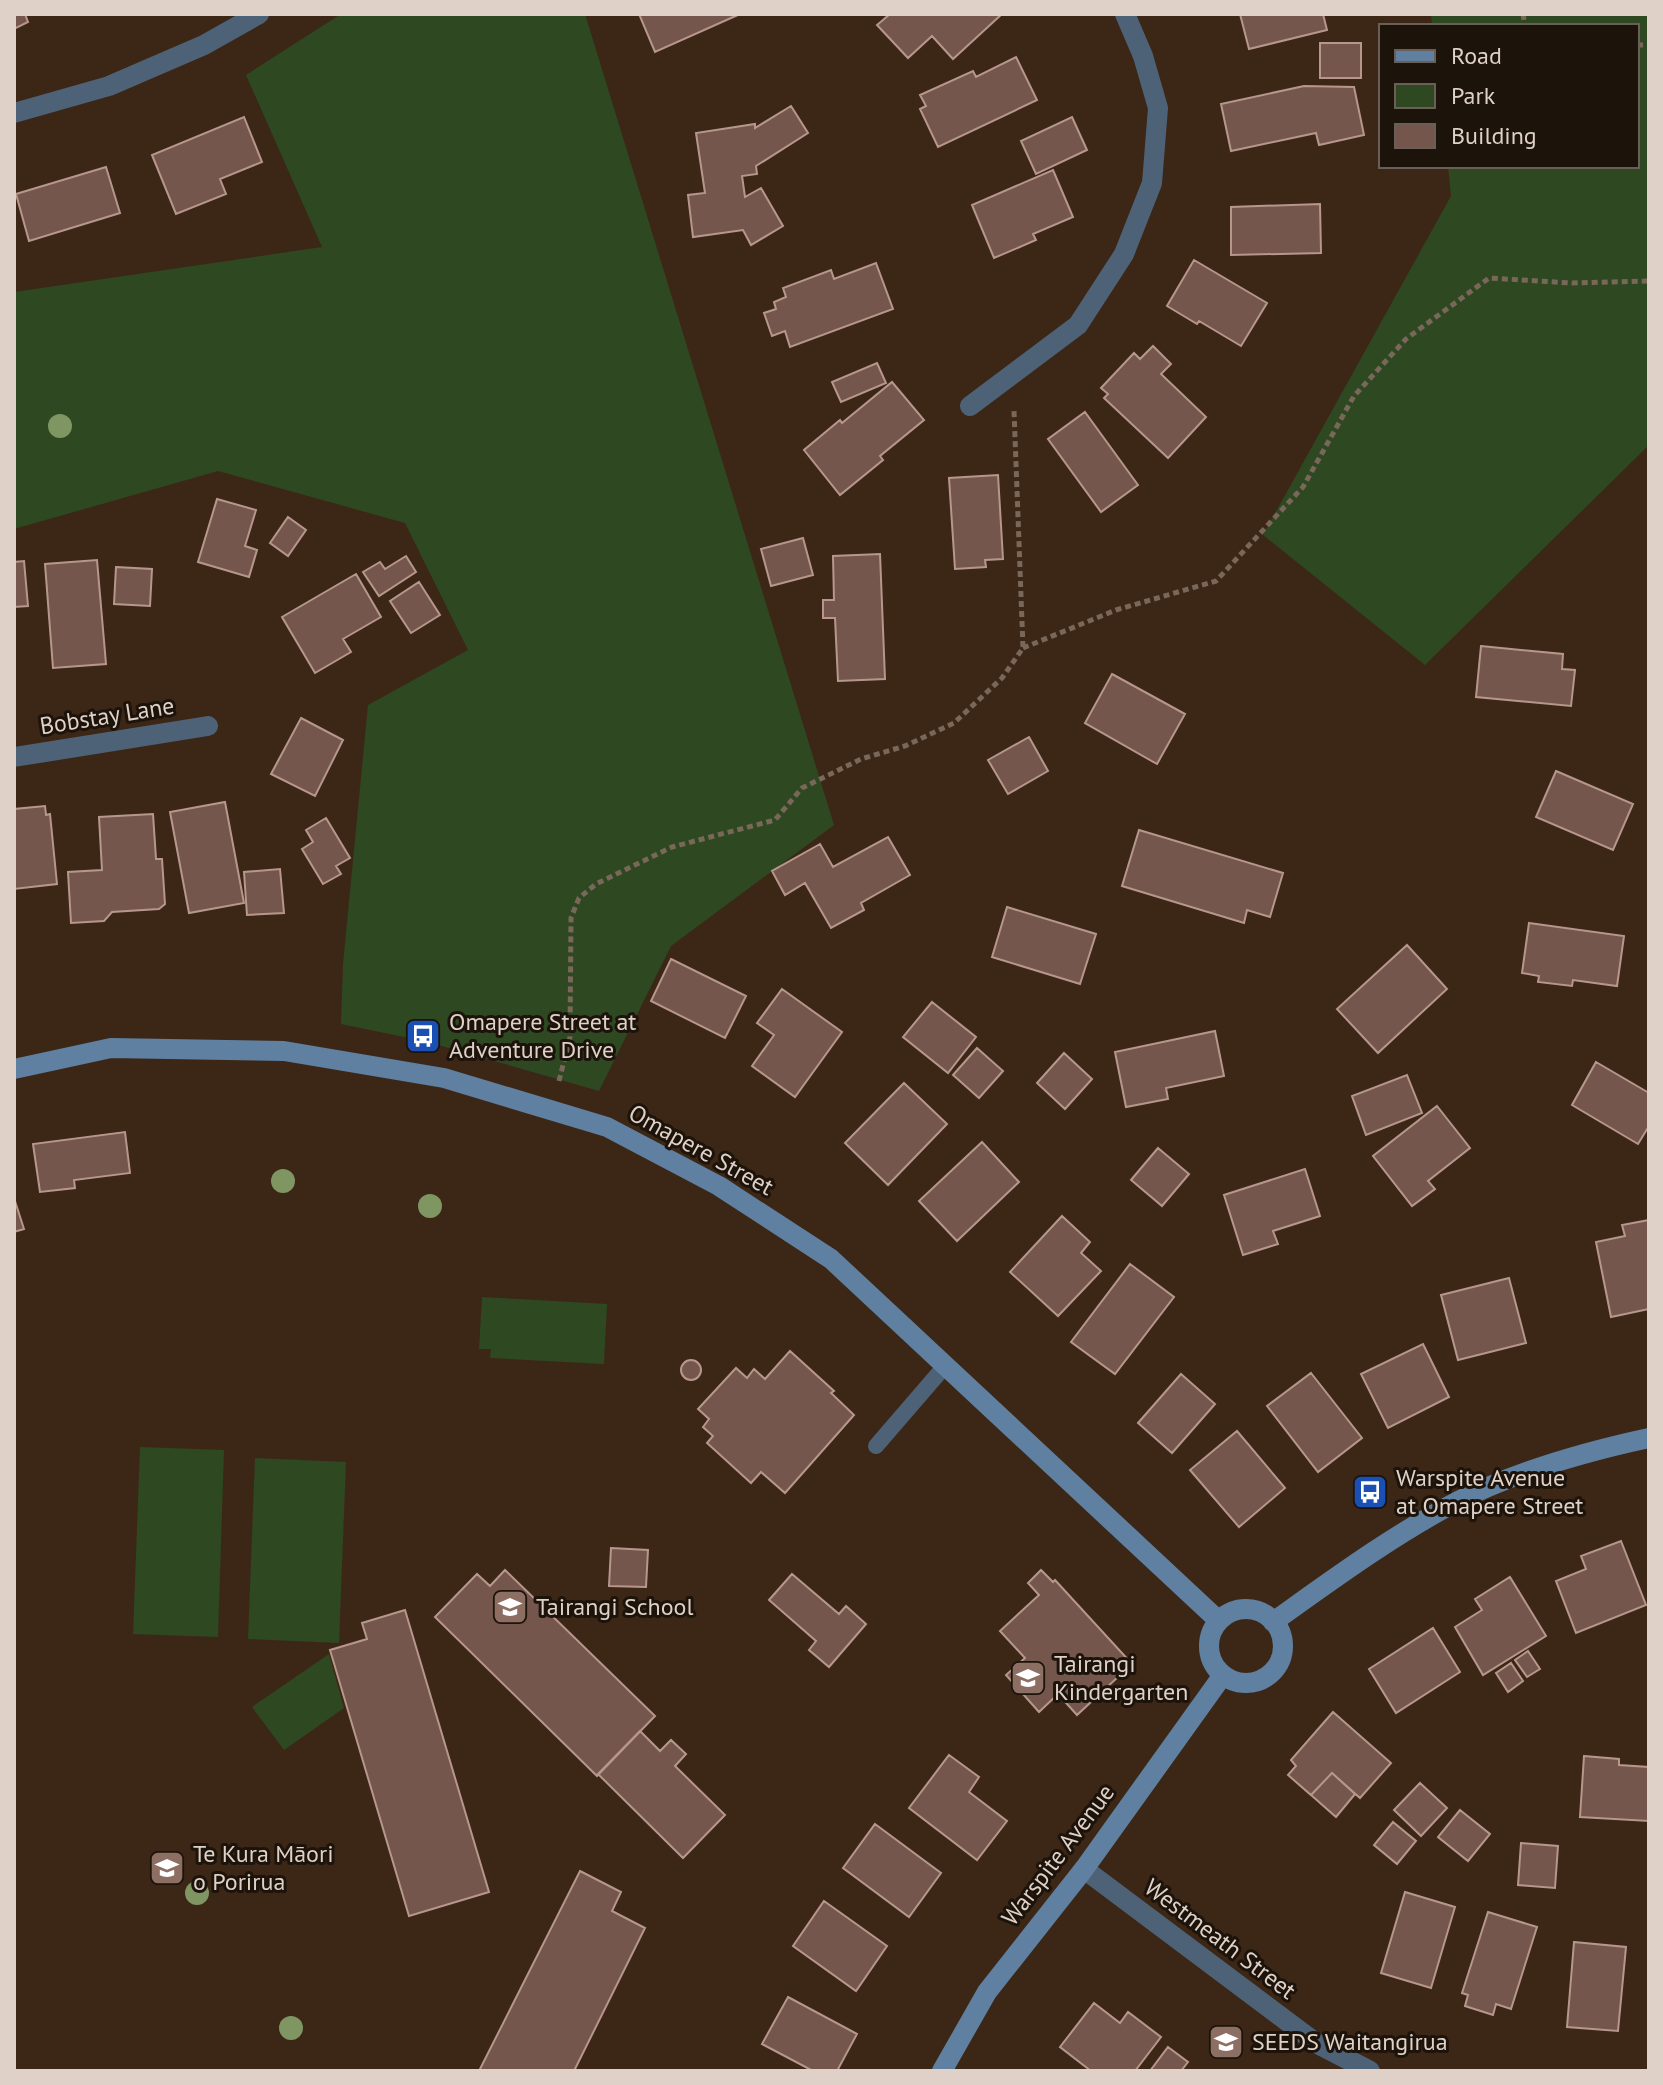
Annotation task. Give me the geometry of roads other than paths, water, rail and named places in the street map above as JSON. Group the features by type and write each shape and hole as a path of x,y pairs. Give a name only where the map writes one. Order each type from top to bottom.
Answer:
{"main road":[{"name":"Omapere Street","path":"14,1069 111,1048 284,1051 444,1078 607,1127 719,1186 831,1259 1219,1621"},
{"path":"1273,1622 1346,1570 1458,1501 1535,1469 1649,1438"},
{"path":"1243,1610 1262,1613 1273,1622 1281,1634 1282,1643 1282,1653 1274,1670 1249,1683 1230,1680 1223,1675 1214,1666 1209,1647 1212,1631 1219,1621 1243,1610"},
{"name":"Warspite Avenue","path":"942,2071 987,1992 1084,1869 1223,1675"}],"street":[{"path":"14,113 109,86 204,45 259,14"},
{"path":"970,406 1078,325 1124,254 1152,183 1158,108 1143,56 1125,14"},
{"name":"Bobstay Lane","path":"14,757 208,726"},
{"name":"Westmeath Street","path":"1084,1869 1316,2043 1370,2071"}],"lane":[{"path":"876,1446 945,1366"}],"place":[{"name":"Omapere Street at Adventure Drive","path":"423,1036"},
{"name":"Warspite Avenue at Omapere Street","path":"1370,1492"},
{"name":"Tairangi School","path":"510,1607"},
{"name":"Tairangi Kindergarten","path":"1028,1678"},
{"name":"Te Kura Māori o Porirua","path":"167,1868"},
{"name":"SEEDS Waitangirua","path":"1226,2042"}]}
